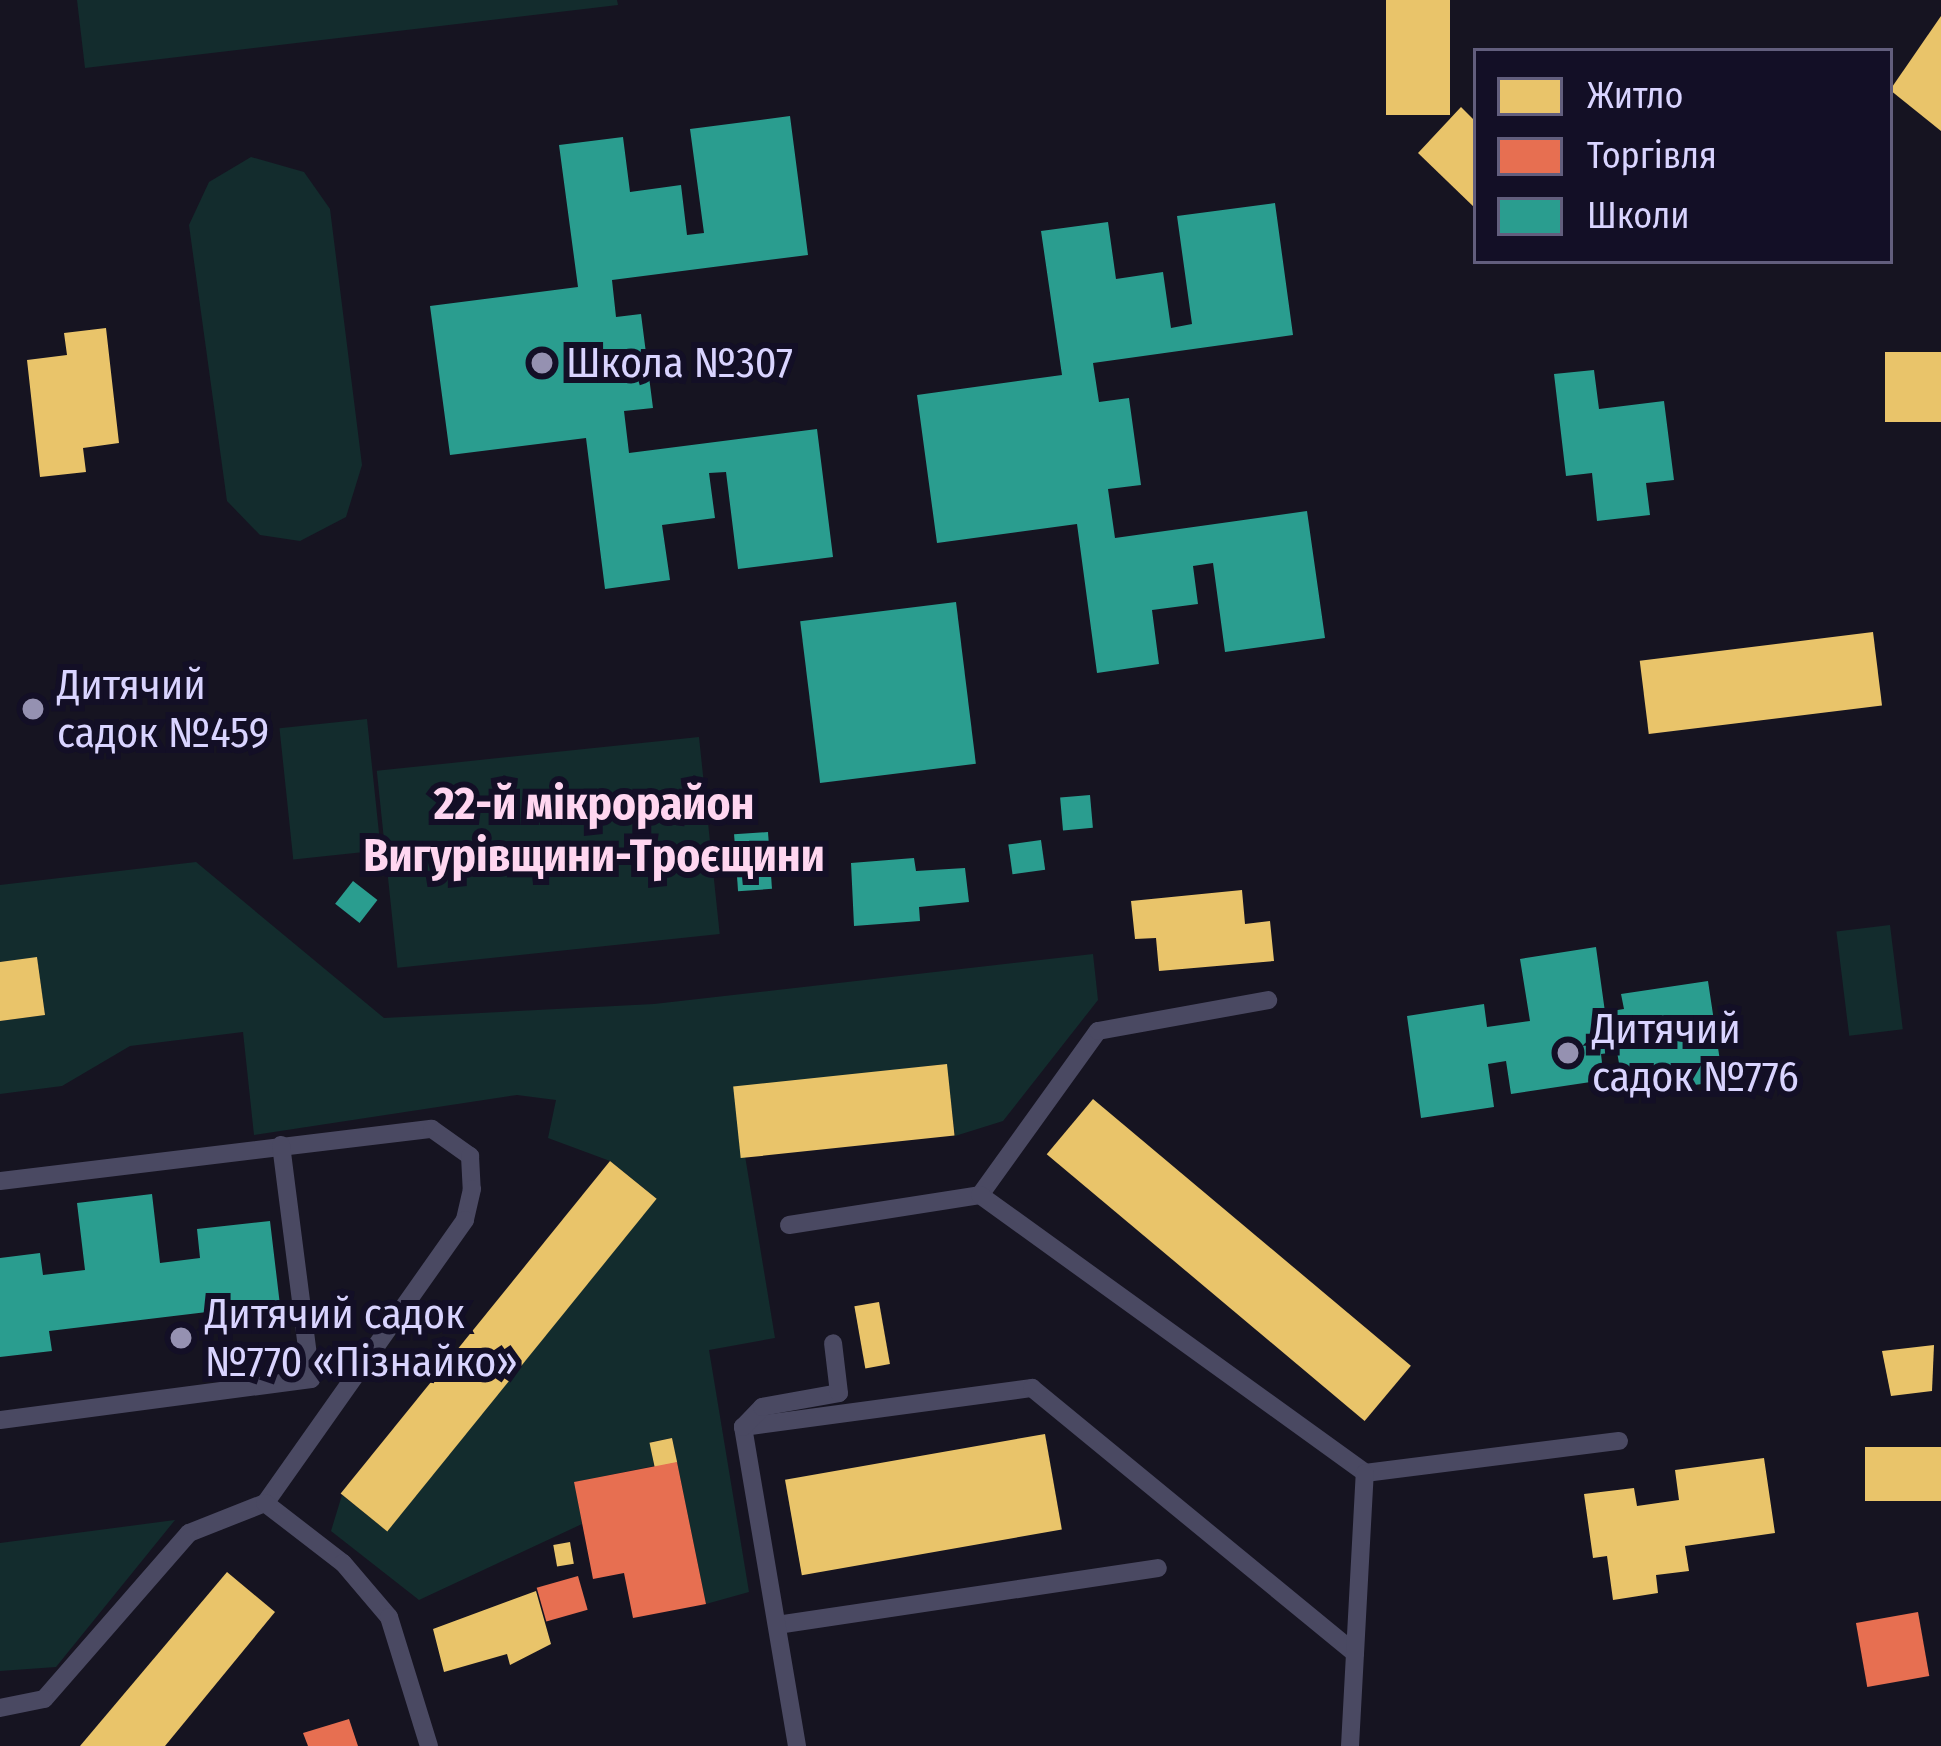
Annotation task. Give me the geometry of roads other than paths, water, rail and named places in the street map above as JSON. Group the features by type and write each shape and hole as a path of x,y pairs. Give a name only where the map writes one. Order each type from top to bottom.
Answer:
{"lane":[{"path":"980,1195 1098,1030 1268,1000"},
{"path":"0,1181 432,1129 470,1156 472,1189 465,1220 266,1504 189,1533 44,1699 0,1708"},
{"path":"0,1420 311,1379 281,1145"},
{"path":"789,1225 980,1195 1365,1473 1619,1441"},
{"path":"743,1426 762,1407 838,1393 832,1343"},
{"path":"743,1426 1032,1388 1355,1653"},
{"path":"743,1426 797,1746"},
{"path":"1350,1746 1365,1473"},
{"path":"266,1504 344,1563 389,1618 429,1746"},
{"path":"777,1625 1158,1568"}],"place":[{"name":"Школа №307","path":"542,363"},
{"name":"Дитячий садок №459","path":"33,709"},
{"name":"Дитячий садок №776","path":"1568,1053"},
{"name":"Дитячий садок №770 «Пізнайко»","path":"181,1338"}],"district":[{"name":"22-й мікрорайон Вигурівщини-Троєщини","path":"594,831"}]}
